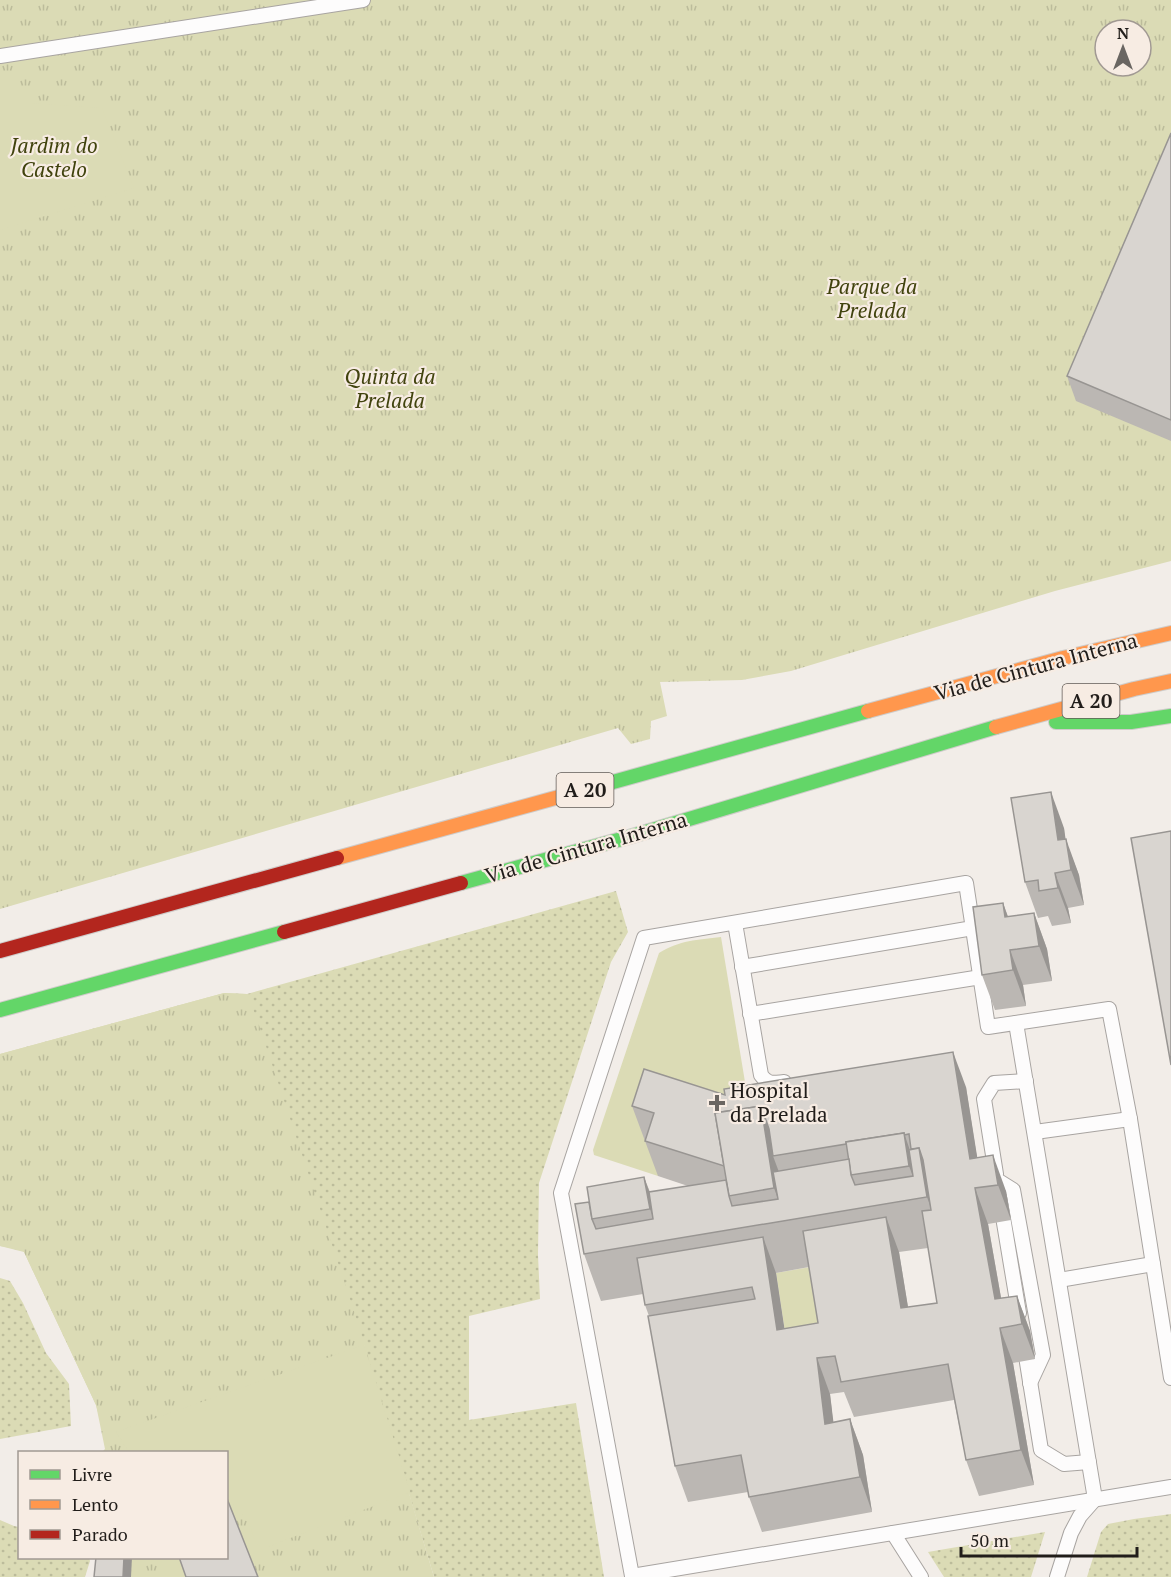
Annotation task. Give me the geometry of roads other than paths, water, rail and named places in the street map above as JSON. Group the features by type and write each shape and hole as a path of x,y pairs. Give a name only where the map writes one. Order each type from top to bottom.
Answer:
{"highway":[{"name":"Via de Cintura Interna","path":"0,951 813,728 1003,673 1171,633"},
{"name":"Via de Cintura Interna","path":"0,1010 629,837 1011,722 1171,681"},
{"path":"1011,722 1131,722 1171,716"}],"lane":[{"path":"0,56 363,0"},
{"path":"1171,1378 1130,1119 1109,1009 988,1027 966,883 644,938 561,1193 632,1576 1171,1486"},
{"path":"735,923 761,1076 771,1084 793,1080"},
{"path":"742,967 973,928"},
{"path":"750,1014 981,977"},
{"path":"1016,1023 1095,1499"},
{"path":"1026,1080 994,1083 984,1099 1041,1450 1064,1464 1089,1462"},
{"path":"1035,1132 1130,1119"},
{"path":"1059,1280 1153,1264"},
{"path":"1057,1577 1071,1533 1080,1515 1095,1499"},
{"path":"893,1533 921,1577"}],"place":[{"name":"Hospital da Prelada","path":"717,1103"}],"park label":[{"name":"Jardim do Castelo","path":"54,158"},
{"name":"Parque da Prelada","path":"872,299"},
{"name":"Quinta da Prelada","path":"390,389"}]}
